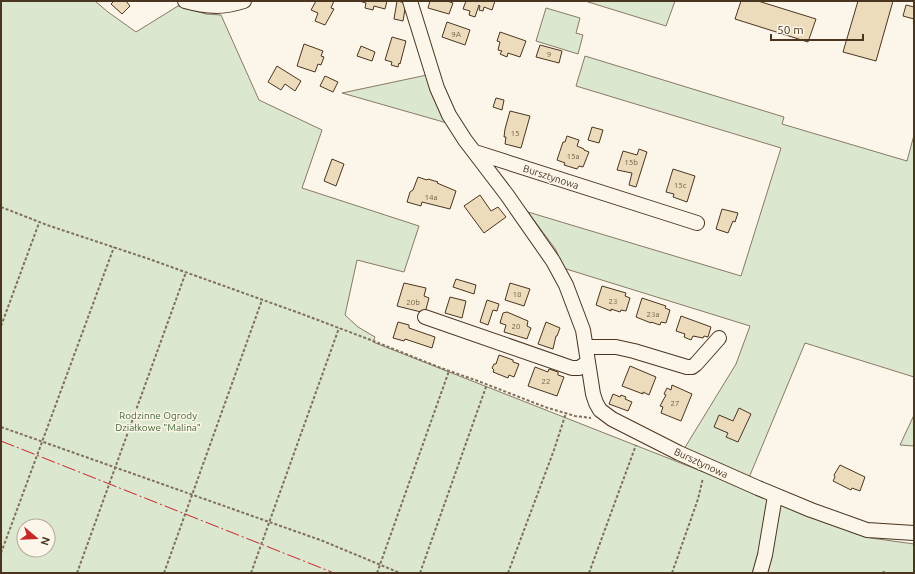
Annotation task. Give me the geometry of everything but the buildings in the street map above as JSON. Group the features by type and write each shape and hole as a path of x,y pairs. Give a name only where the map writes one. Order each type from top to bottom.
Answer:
{"street":[{"path":"185,1 204,6 216,7 227,6 244,1"},
{"path":"410,1 437,88 457,128 553,261 566,285 583,330 593,394 600,410"},
{"name":"Bursztynowa","path":"474,152 697,223"},
{"path":"425,317 567,366 579,368 588,362"},
{"path":"586,347 616,347 687,367 696,364 719,338"},
{"name":"Bursztynowa","path":"600,410 612,419 640,434 705,465 776,496 867,530 914,533"},
{"path":"760,573 765,555 776,496"}],"path":[{"path":"1,208 39,223 186,272 339,328 545,407 585,418 591,418 600,410"},
{"path":"1,326 39,223"},
{"path":"1,553 114,247"},
{"path":"77,573 186,272"},
{"path":"164,573 262,300"},
{"path":"250,573 339,328"},
{"path":"377,573 449,371"},
{"path":"420,573 487,384"},
{"path":"508,573 554,450 566,413"},
{"path":"1,427 323,541 400,573"},
{"path":"589,573 640,434"},
{"path":"672,573 698,499 705,465"},
{"path":"882,573 886,571"}],"green space":[{"name":"Rodzinne Ogrody Działkowe \"Malina\"","path":"1,1 95,1 136,32 178,6 206,14 221,15 259,100 322,130 302,188 419,226 404,272 357,260 345,315 358,327 375,337 373,342 871,538 914,544 914,573 1,573"},
{"path":"585,1 675,1 666,26"},
{"path":"546,8 580,18 576,33 583,35 578,54 536,41"},
{"path":"585,56 784,117 782,124 907,161 914,135 914,377 805,343 748,480 684,449 736,364 750,326 563,268 556,250 528,212 741,276 781,148 576,86"},
{"path":"427,75 433,97 447,123 342,93"},
{"path":"914,415 914,446 900,445"}],"power":[{"path":"1,441 334,573"}]}
